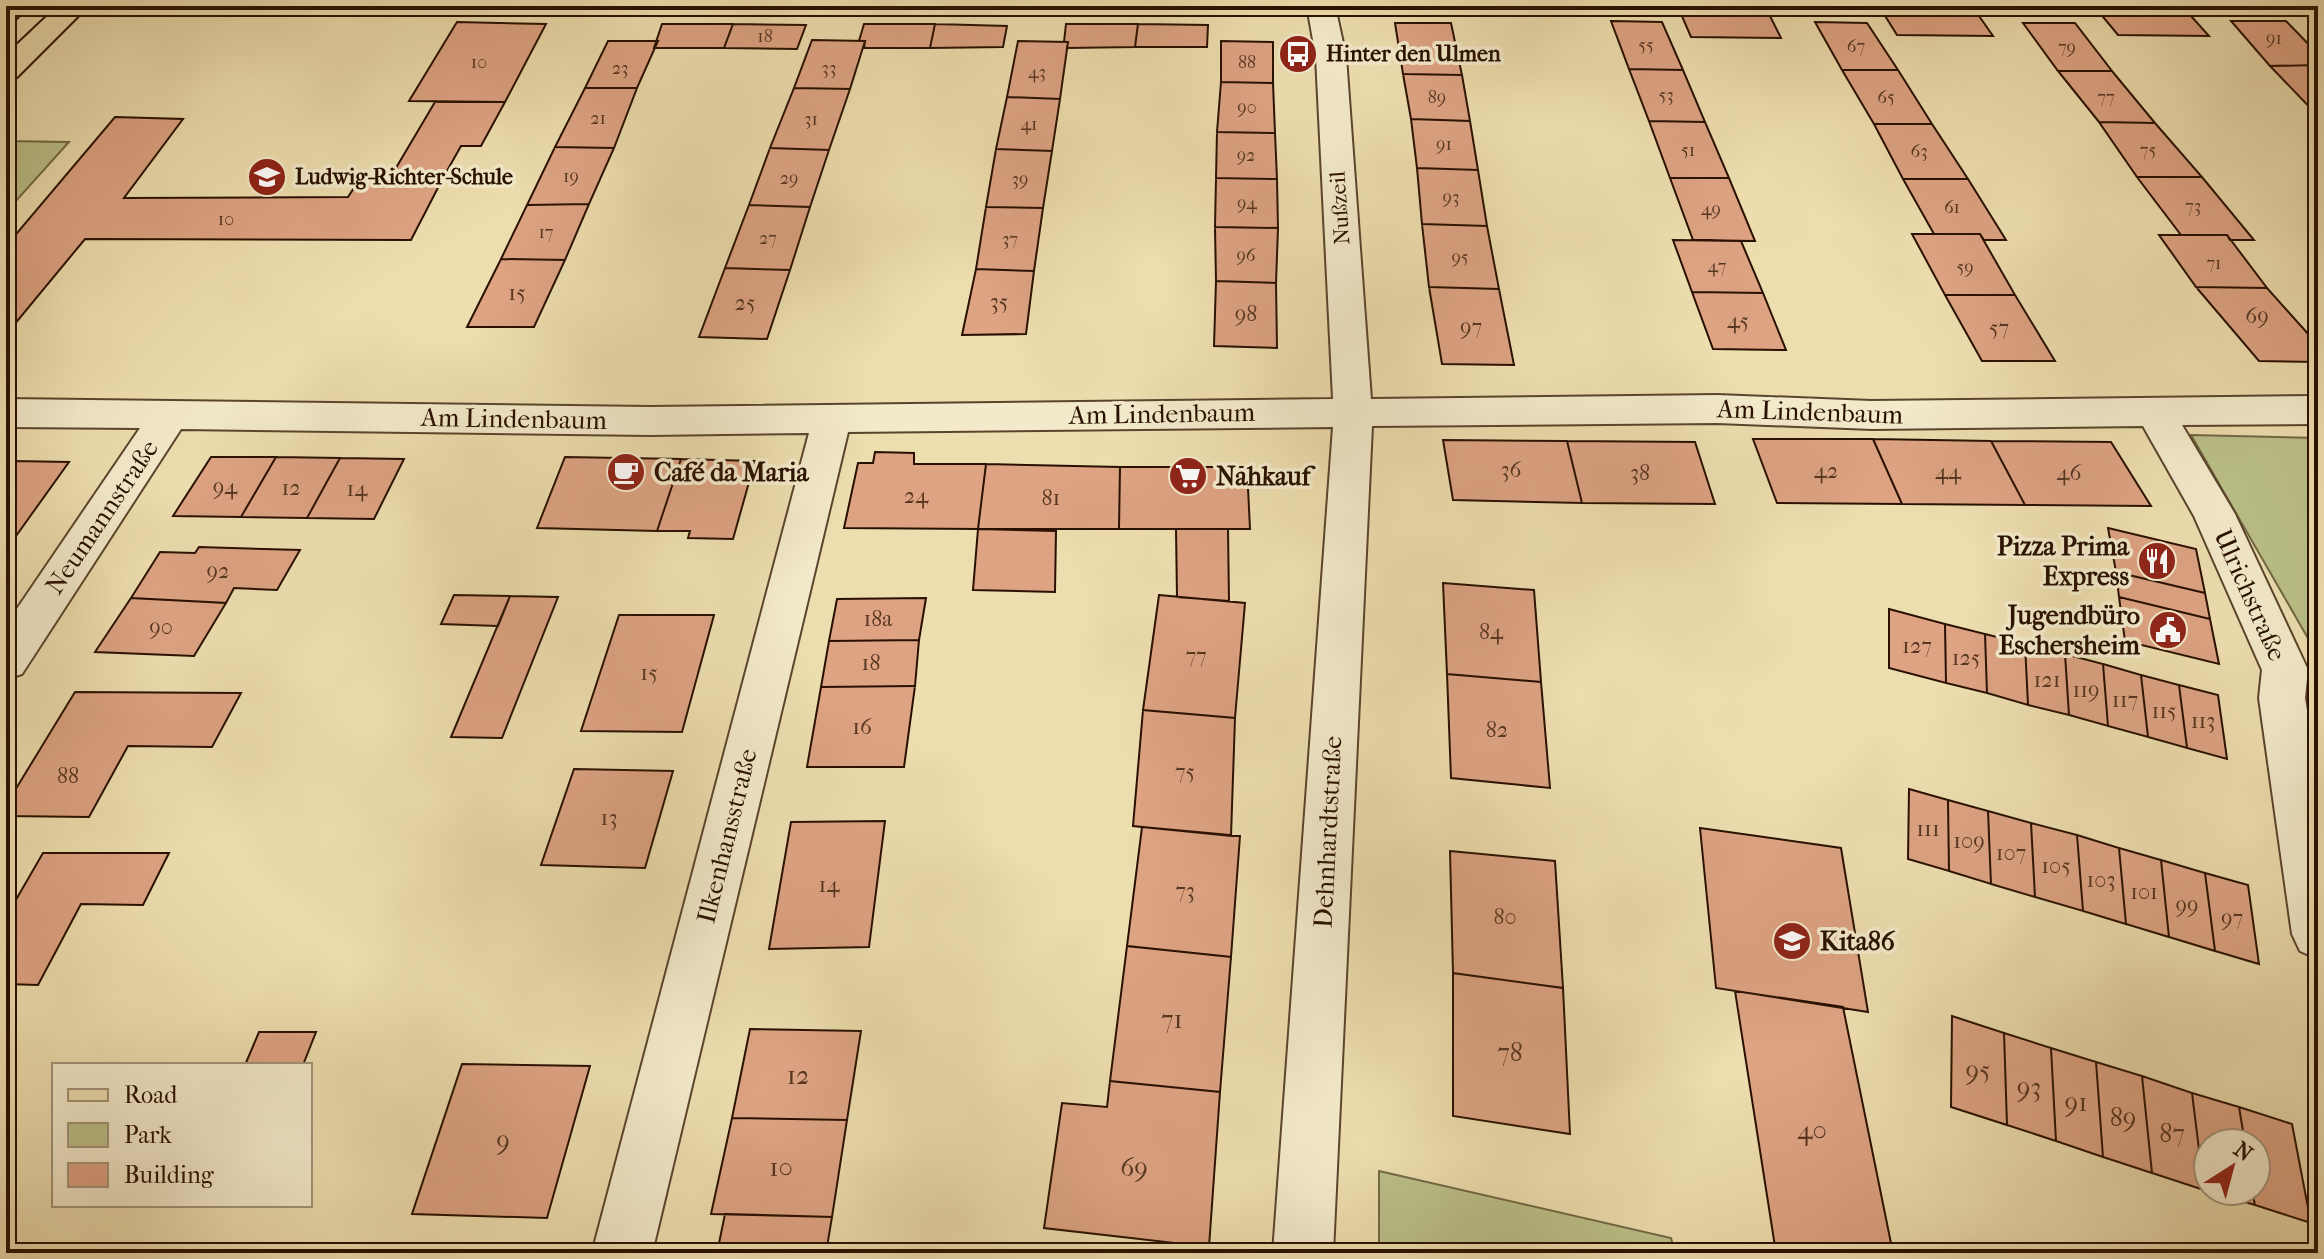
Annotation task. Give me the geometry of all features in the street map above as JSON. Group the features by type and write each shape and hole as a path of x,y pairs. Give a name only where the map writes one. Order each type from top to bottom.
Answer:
{"main road":[{"path":"39,6 40,37"},
{"path":"6,71 74,6"}],"street":[{"name":"Nußzeil","path":"1321,6 1331,57 1353,412"},
{"name":"Am Lindenbaum","path":"6,413 650,421 1717,409 1872,415 2318,410"},
{"name":"Dehnhardtstraße","path":"1303,1253 1353,412"},
{"name":"Neumannstraße","path":"6,661 171,413"},
{"name":"Ulrichstraße","path":"2156,414 2301,674 2282,698 2318,934"},
{"name":"Ilkenhansstraße","path":"622,1253 832,419"}],"green space":[{"path":"6,141 69,142 6,212"},
{"path":"2191,435 2318,438 2318,648 2313,647"},
{"path":"1379,1171 1671,1238 1675,1253 1379,1253"}],"building":[{"path":"1879,6 1972,6 1993,36 1897,35"},
{"path":"2094,6 2182,6 2209,36 2118,35"},
{"path":"1678,7 1766,8 1781,38 1691,37"},
{"path":"1611,21 1662,22 1683,70 1629,69"},
{"path":"2231,21 2286,21 2318,54 2318,65 2270,66"},
{"path":"457,22 546,24 505,102 409,101"},
{"path":"1815,22 1867,23 1898,70 1842,70"},
{"path":"1395,23 1451,23 1462,75 1403,74"},
{"path":"2023,23 2075,23 2112,71 2058,71"},
{"path":"662,24 733,24 724,48 654,48"},
{"path":"733,24 806,25 797,49 724,48"},
{"path":"864,24 935,24 930,48 864,48 865,41 859,41"},
{"path":"935,24 1007,26 1003,47 930,48"},
{"path":"1066,24 1138,24 1135,47 1067,48 1068,42 1064,42"},
{"path":"1138,24 1208,25 1207,47 1135,47"},
{"path":"812,40 865,41 850,89 794,88"},
{"path":"608,41 658,41 637,88 585,88"},
{"path":"1018,41 1068,42 1060,99 1007,97"},
{"path":"1221,41 1273,42 1273,83 1221,82"},
{"path":"2318,65 2318,116 2270,66"},
{"path":"1629,69 1683,70 1705,122 1649,121"},
{"path":"1842,70 1898,70 1932,124 1874,124"},
{"path":"2058,71 2112,71 2155,123 2099,122"},
{"path":"1403,74 1462,75 1470,121 1411,119"},
{"path":"1221,82 1273,83 1275,133 1217,132"},
{"path":"585,88 637,88 614,148 555,147"},
{"path":"794,88 850,89 829,150 770,148"},
{"path":"1007,97 1060,99 1052,151 996,149"},
{"path":"435,102 505,102 481,146 461,146 443,178 390,178"},
{"path":"115,117 183,119 124,198 348,197 361,177 443,178 411,240 85,239 6,331 6,246"},
{"path":"1411,119 1470,121 1478,170 1417,168"},
{"path":"1649,121 1705,122 1729,178 1670,178"},
{"path":"2099,122 2155,123 2202,177 2137,177"},
{"path":"1874,124 1932,124 1968,179 1903,179"},
{"path":"1217,132 1275,133 1277,179 1216,178"},
{"path":"555,147 614,148 589,204 527,205"},
{"path":"770,148 829,150 810,207 749,205"},
{"path":"996,149 1052,151 1043,208 986,207"},
{"path":"1417,168 1478,170 1487,226 1422,224"},
{"path":"2137,177 2202,177 2254,240 2230,240 2227,235 2181,235"},
{"path":"1216,178 1277,179 1278,228 1215,227"},
{"path":"1670,178 1729,178 1755,241 1693,240"},
{"path":"1903,179 1968,179 2006,240 1984,240 1980,234 1934,234"},
{"path":"589,204 565,260 501,259 527,205"},
{"path":"749,205 810,207 790,270 725,268"},
{"path":"986,207 1043,208 1034,271 976,269"},
{"path":"1422,224 1487,226 1499,289 1429,287"},
{"path":"1215,227 1278,228 1276,283 1216,281"},
{"path":"1912,234 1980,234 2015,295 1945,295"},
{"path":"2159,235 2227,235 2267,288 2196,287"},
{"path":"1673,240 1741,241 1763,293 1692,292"},
{"path":"501,259 565,260 534,327 467,327"},
{"path":"725,268 790,270 767,339 699,337"},
{"path":"976,269 1034,271 1026,334 962,335"},
{"path":"1216,281 1276,283 1277,348 1214,346"},
{"path":"1429,287 1499,289 1514,365 1442,364"},
{"path":"2196,287 2267,288 2318,345 2318,362 2259,361"},
{"path":"1692,292 1763,293 1786,350 1713,349"},
{"path":"1945,295 2015,295 2055,361 1982,361"},
{"path":"1753,439 1873,439 1902,504 1777,503"},
{"path":"1873,439 1991,441 2025,505 1902,504"},
{"path":"1443,440 1567,441 1582,503 1453,500"},
{"path":"1567,441 1695,442 1715,504 1582,503"},
{"path":"1991,441 2111,442 2151,506 2025,505"},
{"path":"875,452 914,453 914,464 986,464 978,529 844,528 858,463 873,463"},
{"path":"211,457 276,457 241,517 173,516"},
{"path":"276,457 340,458 307,518 241,517"},
{"path":"565,457 681,459 657,531 537,528"},
{"path":"340,458 404,459 374,519 307,518"},
{"path":"681,459 755,461 733,539 688,538 690,531 657,531"},
{"path":"13,461 69,462 6,550 6,470"},
{"path":"986,464 1120,467 1119,529 978,529"},
{"path":"1120,467 1247,467 1250,529 1119,529"},
{"path":"2108,528 2196,549 2205,593 2116,572"},
{"path":"978,529 1056,531 1055,592 973,590"},
{"path":"1176,529 1228,529 1229,601 1177,597"},
{"path":"199,547 300,550 277,590 234,588 226,603 131,598 160,552 195,553"},
{"path":"2116,572 2205,593 2210,619 2119,597"},
{"path":"1443,583 1534,590 1541,682 1447,674"},
{"path":"454,595 510,596 498,626 441,624"},
{"path":"1159,595 1245,603 1235,718 1143,710"},
{"path":"510,596 558,597 502,738 451,737"},
{"name":"Jugendbüro Eschersheim","path":"2119,597 2210,619 2219,664 2125,641"},
{"path":"131,598 226,603 194,656 95,652"},
{"path":"926,598 919,640 829,641 837,599"},
{"path":"1889,609 1945,624 1946,683 1889,668"},
{"path":"619,615 714,615 682,732 581,731"},
{"path":"1945,624 1985,634 1987,693 1946,683"},
{"path":"1985,634 2025,644 2028,705 1987,693"},
{"path":"919,640 915,686 821,687 829,641"},
{"path":"2025,644 2065,654 2069,715 2028,705"},
{"path":"2065,654 2103,664 2108,726 2069,715"},
{"path":"2103,664 2141,675 2148,737 2108,726"},
{"path":"1447,674 1541,682 1550,788 1451,778"},
{"path":"2141,675 2179,685 2187,748 2148,737"},
{"path":"2179,685 2218,695 2227,759 2187,748"},
{"path":"915,686 904,767 807,767 821,687"},
{"path":"75,692 241,693 212,747 128,746 89,817 6,816 6,805"},
{"path":"1143,710 1235,718 1231,836 1133,826"},
{"path":"574,769 673,771 645,868 541,865"},
{"path":"1909,789 1948,800 1949,871 1908,859"},
{"path":"1948,800 1988,811 1991,884 1949,871"},
{"path":"1988,811 2031,823 2035,897 1991,884"},
{"path":"885,821 869,947 769,949 791,822"},
{"path":"2031,823 2077,835 2083,911 2035,897"},
{"path":"1142,827 1240,836 1231,957 1127,946"},
{"path":"1700,828 1841,848 1868,1012 1716,988"},
{"path":"2077,835 2119,848 2126,924 2083,911"},
{"path":"2119,848 2161,860 2169,937 2126,924"},
{"path":"1450,851 1555,861 1563,988 1453,973"},
{"path":"43,853 169,853 143,905 81,904 38,985 6,984 6,917"},
{"path":"2161,860 2205,873 2215,951 2169,937"},
{"path":"2205,873 2248,885 2259,964 2215,951"},
{"path":"1127,946 1231,957 1220,1092 1110,1081"},
{"path":"1453,973 1563,988 1570,1134 1453,1116"},
{"path":"1735,991 1843,1007 1893,1253 1776,1253"},
{"path":"1952,1016 2004,1033 2007,1125 1951,1107"},
{"path":"750,1029 861,1031 847,1120 732,1118"},
{"path":"259,1032 316,1032 304,1063 246,1063"},
{"path":"2004,1033 2051,1048 2056,1141 2007,1125"},
{"path":"2051,1048 2096,1062 2103,1157 2056,1141"},
{"path":"2096,1062 2142,1076 2152,1173 2103,1157"},
{"path":"462,1064 590,1066 547,1218 412,1214"},
{"path":"2142,1076 2192,1093 2196,1127 2192,1127 2192,1186 2152,1173"},
{"path":"1110,1081 1220,1092 1209,1247 1044,1228 1062,1103 1107,1107"},
{"path":"2192,1093 2239,1107 2242,1127 2196,1127"},
{"path":"2239,1107 2292,1124 2311,1223 2261,1207 2272,1207 2272,1127 2242,1127"},
{"path":"732,1118 847,1120 832,1217 711,1214"},
{"path":"725,1214 832,1217 826,1253 717,1253"}],"tram line":[{"path":"6,12 12,6"},
{"path":"6,30 30,6"}],"place":[{"name":"Hinter den Ulmen","path":"1298,54"},
{"name":"Ludwig-Richter-Schule","path":"267,177"},
{"name":"Café da Maria","path":"626,472"},
{"name":"Nahkauf","path":"1188,476"},
{"name":"Pizza Prima Express","path":"2157,561"},
{"name":"Jugendbüro Eschersheim","path":"2168,630"},
{"name":"Kita86","path":"1792,941"}]}
